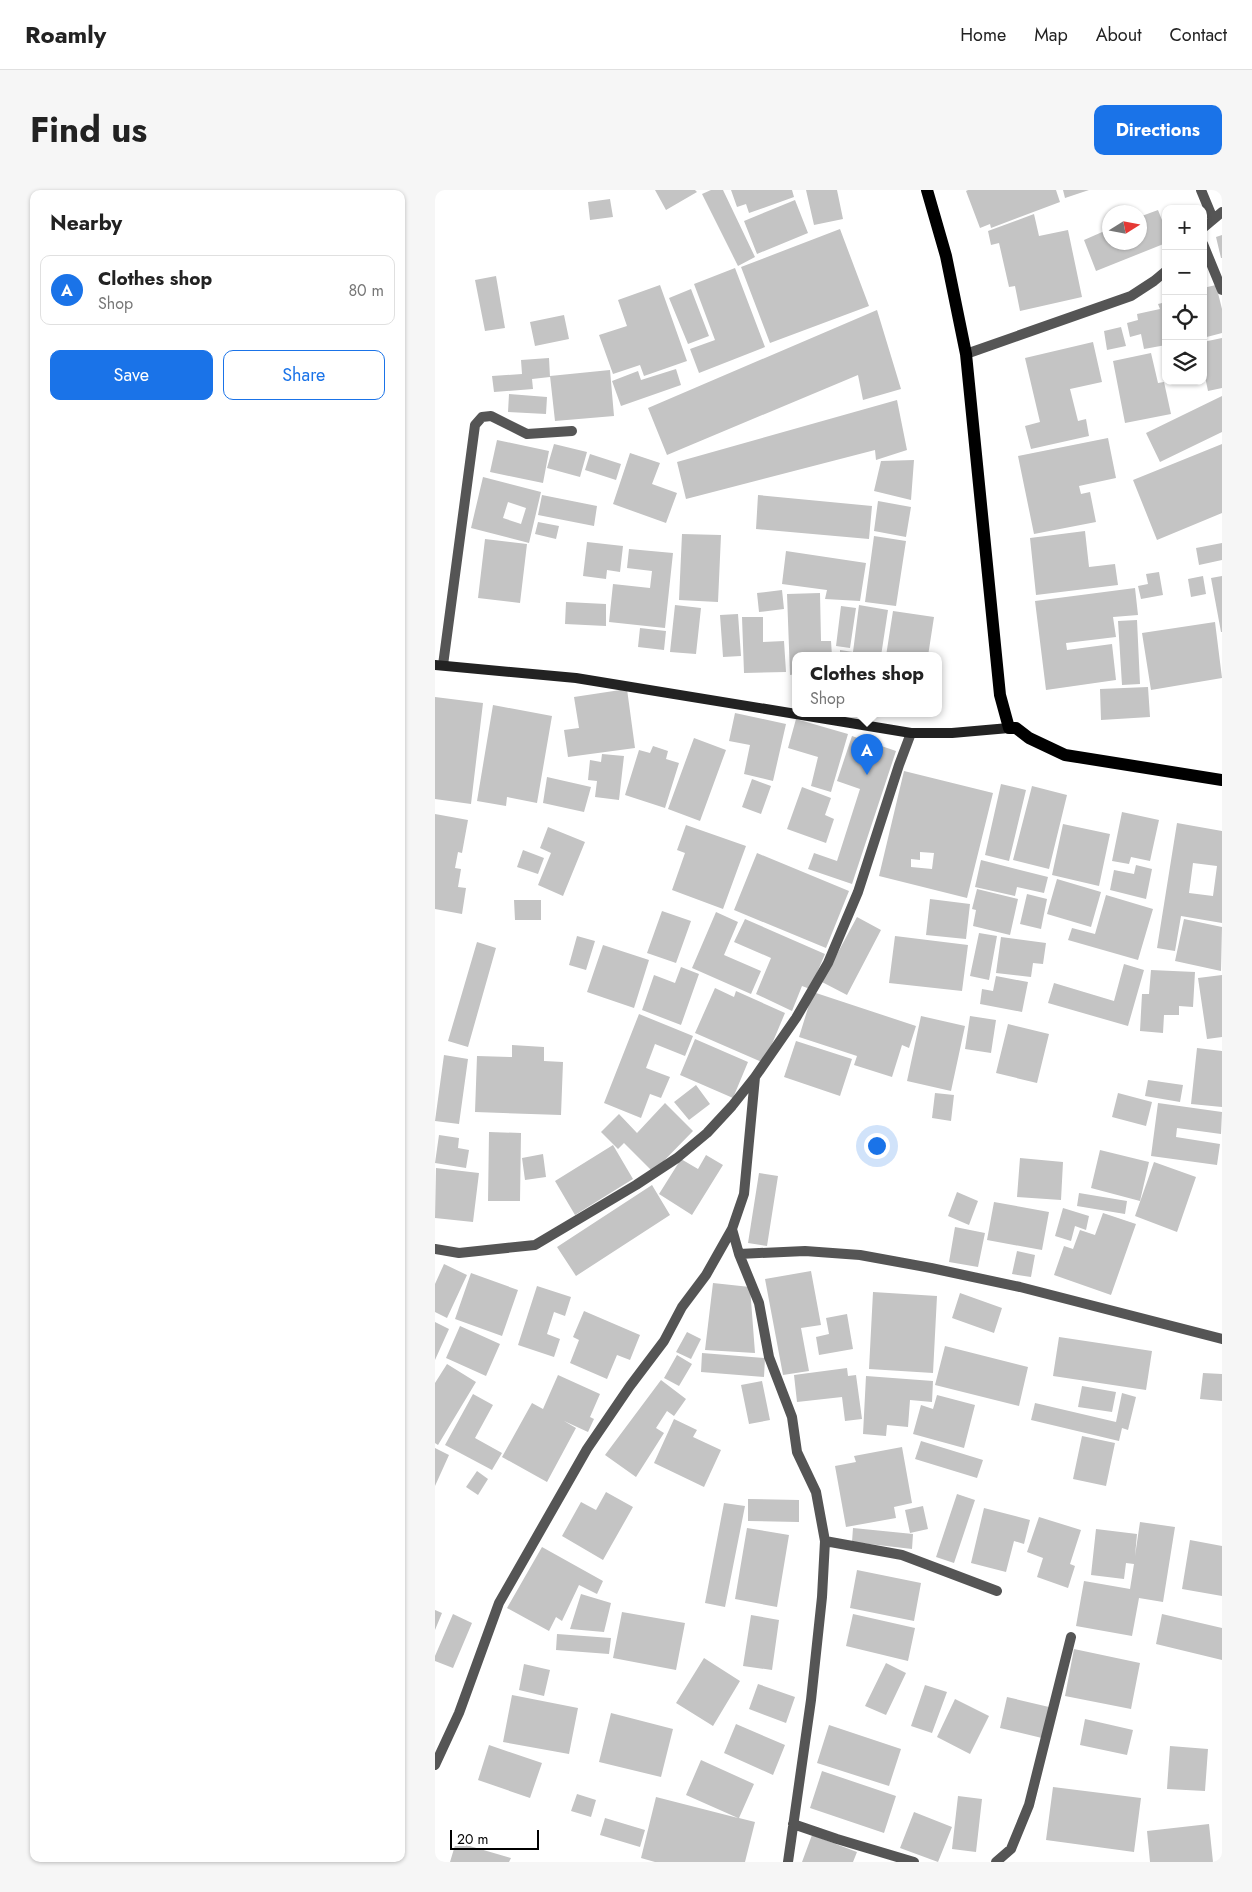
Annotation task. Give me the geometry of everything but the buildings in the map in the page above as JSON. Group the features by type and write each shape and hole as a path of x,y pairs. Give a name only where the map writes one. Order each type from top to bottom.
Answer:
{"main road":[{"path":"927,190 945,256 966,354 986,571 1000,695 1009,728 1016,728 1029,738 1065,755 1222,780"}],"street":[{"path":"1201,190 1213,219"},
{"path":"1207,224 1222,212"},
{"path":"1205,250 1222,290"},
{"path":"966,354 1131,296 1162,274"},
{"path":"572,431 527,434 491,416 482,417 475,425 439,665 576,678 792,713"},
{"path":"814,717 911,733 1009,728"},
{"path":"435,1249 459,1253 535,1245 636,1185 677,1158 707,1133 732,1106 755,1077 796,1018 828,963 858,892 911,733"},
{"path":"435,1765 459,1713 499,1603 587,1449 630,1386 664,1342 682,1307 706,1275 732,1229 744,1194 755,1077"},
{"path":"732,1229 739,1254 759,1303 769,1357 792,1418 797,1452 816,1492 825,1541 822,1597 811,1700 788,1862"},
{"path":"739,1254 805,1251 878,1258 1020,1287 1222,1339"},
{"path":"825,1541 902,1555 997,1591"},
{"path":"996,1862 1011,1849 1029,1806 1071,1637"},
{"path":"793,1824 914,1862"}],"place":[{"name":"Clothes shop","path":"867,775"}]}
